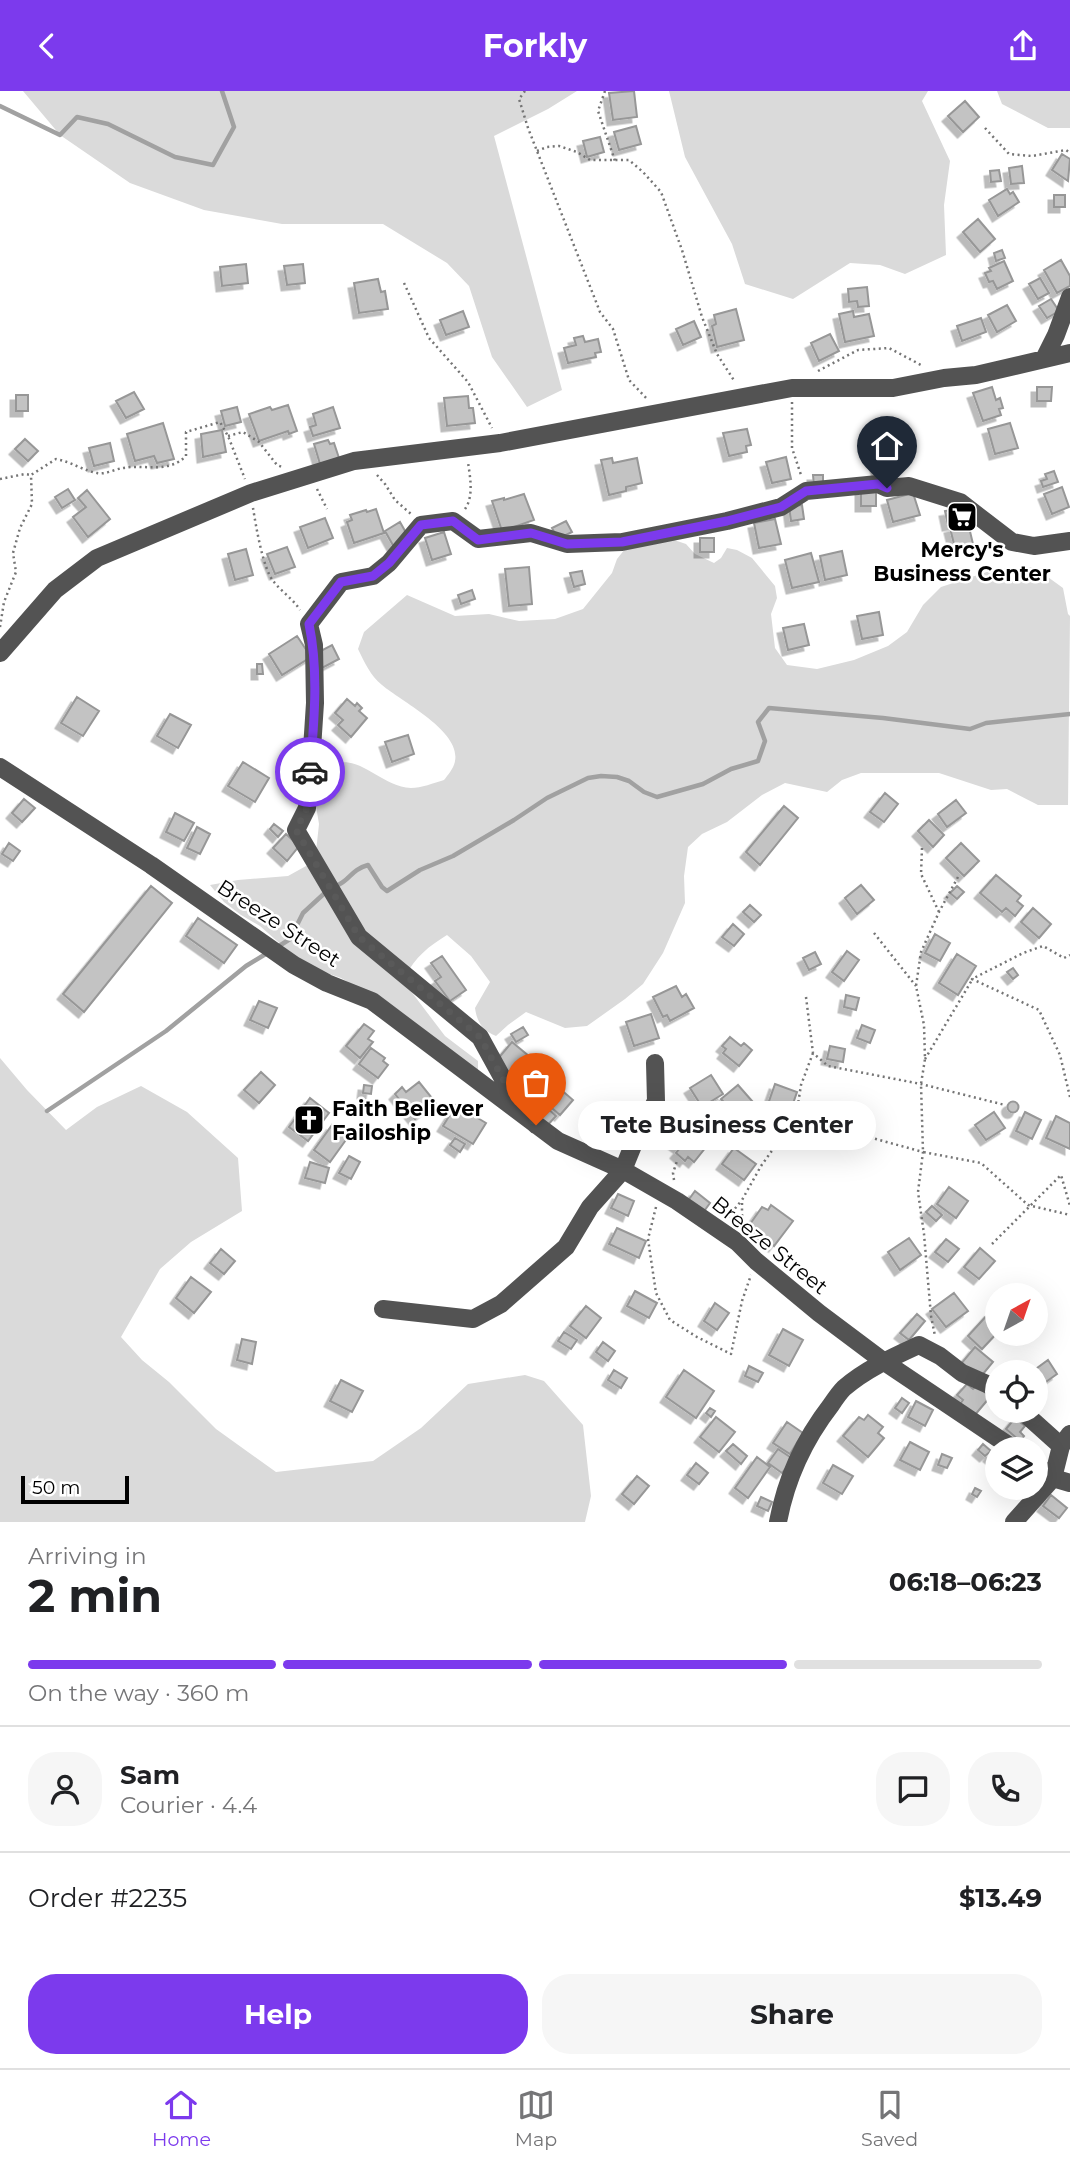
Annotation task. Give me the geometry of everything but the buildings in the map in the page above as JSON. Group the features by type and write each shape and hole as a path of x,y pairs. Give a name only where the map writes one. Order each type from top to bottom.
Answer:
{"street":[{"path":"1045,357 1070,297"},
{"path":"0,653 55,590 97,558 251,493 362,460 500,443 792,388 893,388 976,375 1070,353"},
{"path":"536,1125 508,1088 480,1037 359,937 296,830 307,808 313,737 313,645 309,624 341,582 373,576 389,563 421,525 453,521 478,540 531,533 567,544 622,542 781,507 806,491 878,484 887,488 909,486 960,502 1012,542 1034,546 1070,541"},
{"name":"Breeze Street","path":"0,767 151,865 294,965 327,983 373,1001 558,1141 623,1170 737,1242 819,1313 883,1361 996,1437"},
{"path":"383,1309 473,1319 501,1304 566,1247 590,1207 623,1170 656,1101 654,1063"},
{"path":"778,1522 782,1496 792,1468 817,1423 843,1389 883,1361 919,1345 940,1356 962,1373 985,1383"},
{"path":"1014,1522 1062,1481 1065,1440 1040,1423"}],"path":[{"path":"525,91 519,99 600,312 613,330 629,380 660,413"},
{"path":"605,91 598,111 615,160"},
{"path":"985,128 1009,154 1032,156 1066,150 1070,153"},
{"path":"537,151 559,146 590,160 629,160 662,193 717,354 744,397"},
{"path":"404,283 429,338 468,382 500,443"},
{"path":"806,491 792,447 792,388 858,350 889,348 922,366"},
{"path":"0,479 31,475 56,459 70,461 99,474 123,468 160,468 179,463 186,456 186,432 219,422 228,436 251,493 258,537 272,580 296,604 309,624"},
{"path":"228,436 243,432 259,442 276,465 310,475 327,509"},
{"path":"453,521 468,506 470,499 467,448"},
{"path":"362,460 395,500 421,525"},
{"path":"0,627 4,602 16,572 13,553 20,528 32,504 31,475"},
{"path":"922,848 921,874 939,912"},
{"path":"940,1356 931,1316 918,1192 923,1152 921,1084 925,1059 924,1025 916,986 921,952 958,877"},
{"path":"874,933 916,986"},
{"path":"925,1059 972,979 1042,946 1064,958 1070,955"},
{"path":"972,979 1039,1010 1060,1055 1070,1097"},
{"path":"718,1230 742,1200 761,1166 796,1117 801,1085 813,1053 806,996"},
{"path":"813,1053 828,1066 921,1084 1005,1105"},
{"path":"796,1117 923,1152 981,1163 1028,1205 1070,1215"},
{"path":"992,1244 1028,1205 1061,1175 1070,1206"},
{"path":"659,1191 648,1239 656,1293 670,1320 696,1337 731,1354 742,1301 756,1261"},
{"path":"742,1200 742,1230"}],"shaded area":[{"path":"23,91 577,91 494,136 562,390 527,407 492,357 469,286 447,263 383,224 282,224 204,210 130,183 60,135"},
{"path":"669,91 928,91 922,101 950,161 944,205 946,255 905,274 880,265 850,263 793,299 745,284 732,244 685,157"},
{"path":"997,91 1070,91 1070,128 1048,128 1002,104"},
{"path":"674,540 686,544 695,554 714,563 727,548 752,558 775,586 777,598 771,614 775,648 787,665 817,669 854,660 888,646 907,632 923,605 941,587 996,569 1034,567 1063,588 1070,616 1068,805 1038,805 1007,789 991,790 939,773 861,773 842,780 827,792 785,783 762,795 727,822 702,834 688,847 684,876 685,903 663,953 643,984 587,1026 565,1028 526,1012 496,1036 487,1031 479,1021 475,1008 490,982 471,956 447,935 423,953 405,977 410,990 445,1036 478,1061 478,1074 372,996 341,978 318,970 285,948 260,926 224,902 210,885 288,876 315,861 319,824 316,806 318,788 328,766 350,763 389,782 411,788 444,780 451,771 455,761 449,739 428,718 378,681 358,649 364,632 407,595 455,616 489,614 519,621 555,619 583,609 612,573 617,559 625,549"},
{"path":"0,1058 66,1130 97,1107 141,1086 187,1112 238,1158 242,1211 191,1242 160,1269 121,1337 216,1429 276,1472 373,1461 421,1428 468,1384 525,1375 544,1381 583,1425 591,1496 585,1522 0,1522"}],"waterway":[{"path":"0,106 60,135 77,117 108,124 175,157 213,165 234,127 222,91"},
{"path":"336,886 368,865 387,891 420,870 453,856 547,798 588,778 617,777 657,797 703,784 731,769 758,761 765,741 758,722 769,708 970,729 986,723 1070,714"},
{"path":"276,948 290,939 303,913 328,890"},
{"path":"47,1111 166,1031 246,966 269,952"}],"way so far":[{"path":"310,772 307,808 296,830 359,937 480,1037 508,1088 536,1125"}],"place":[{"name":"Mercy's Business Center","path":"962,517"},
{"name":"Faith Believer Failoship","path":"309,1120"},
{"name":"Tete Business Center","path":"536,1125"}],"route":[{"path":"310,772 315,703 313,645 309,624 341,582 373,576 389,563 421,525 453,521 478,540 531,533 567,544 622,542 781,507 806,491 878,484 887,488"}]}
